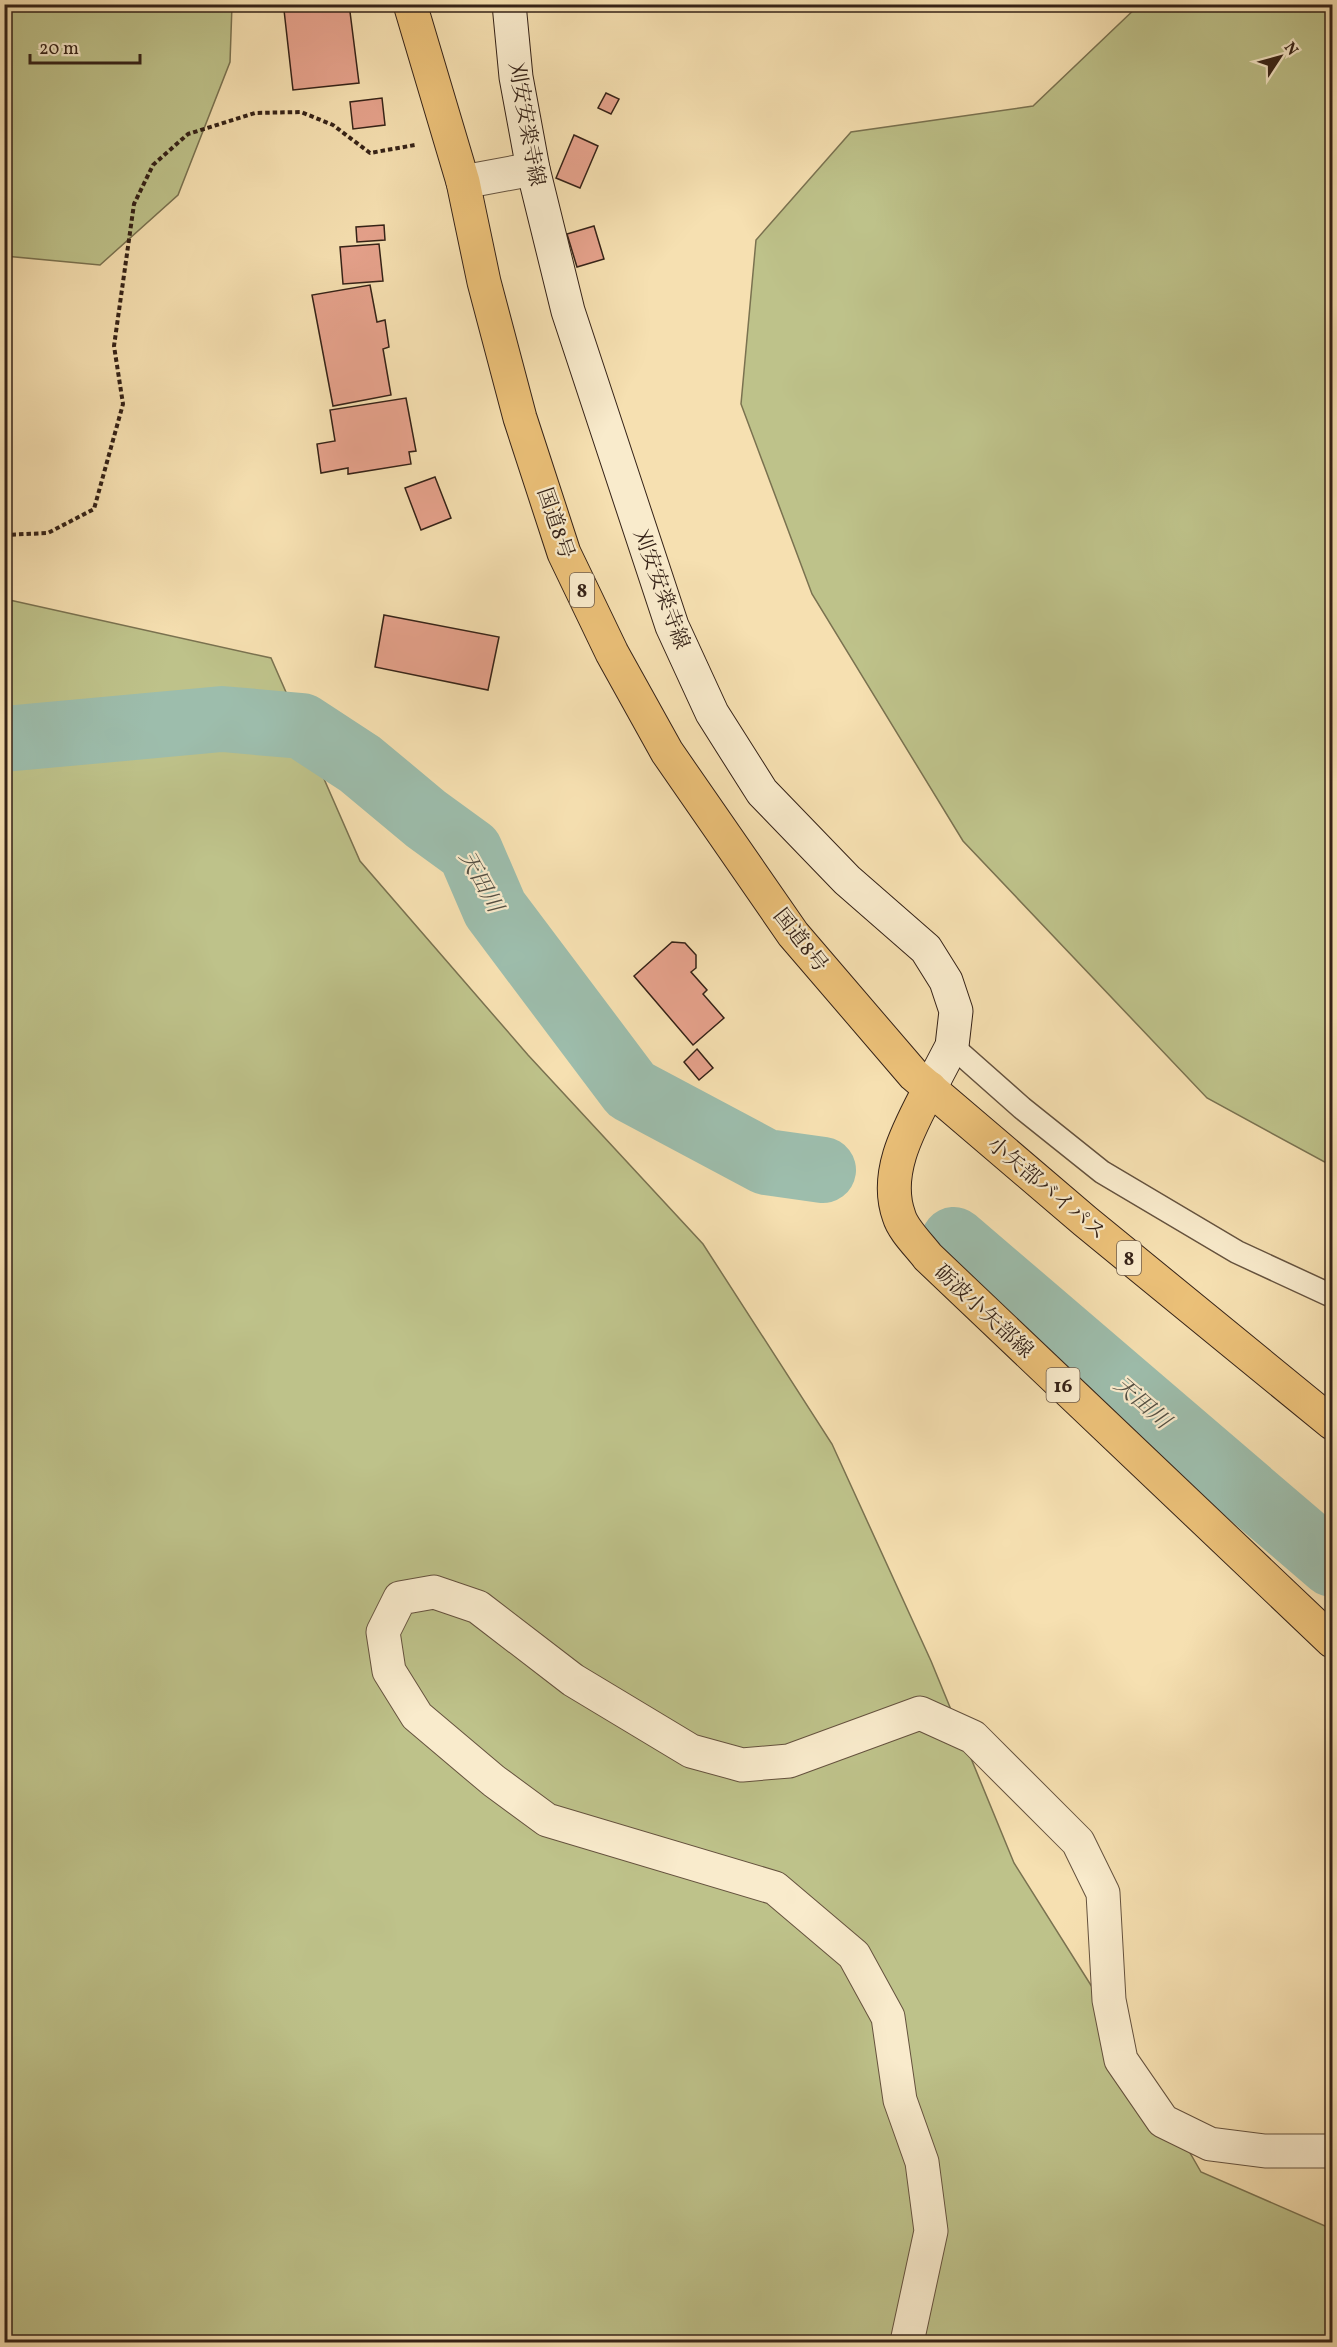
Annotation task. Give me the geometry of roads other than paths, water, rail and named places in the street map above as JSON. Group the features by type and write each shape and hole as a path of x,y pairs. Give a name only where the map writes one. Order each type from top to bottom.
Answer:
{"main road":[{"name":"国道8号","path":"410,4 448,139 463,182 484,282 520,418 564,553 612,653 667,752 793,934 914,1075 930,1088"},
{"name":"小矢部バイパス","path":"930,1088 1085,1221 1332,1422"},
{"name":"砺波小矢部線","path":"930,1088 903,1138 895,1183 899,1216 922,1249 1332,1641"}],"street":[{"name":"刈安安楽寺線","path":"509,4 516,77 533,169 568,311 672,626 712,713 762,792 847,880 926,949 946,981 956,1011 952,1046 930,1088"},
{"path":"463,182 533,169"},
{"path":"907,2343 931,2231 922,2162 900,2100 888,2017 854,1955 775,1888 548,1820 494,1781 417,1716 389,1671 383,1632 400,1598 434,1592 478,1607 583,1686 691,1750 742,1765 789,1761 920,1713 973,1737 1078,1842 1103,1893 1109,2000 1121,2060 1163,2121 1210,2144 1265,2151 1332,2151"}],"lane":[{"path":"952,1046 1022,1108 1101,1172 1237,1252 1332,1296"}],"waterway":[{"name":"天田川","path":"4,739 222,719 302,726 360,764 426,819 470,851 495,909 631,1090 766,1162 823,1170"},
{"name":"天田川","path":"954,1240 1332,1564"}]}
